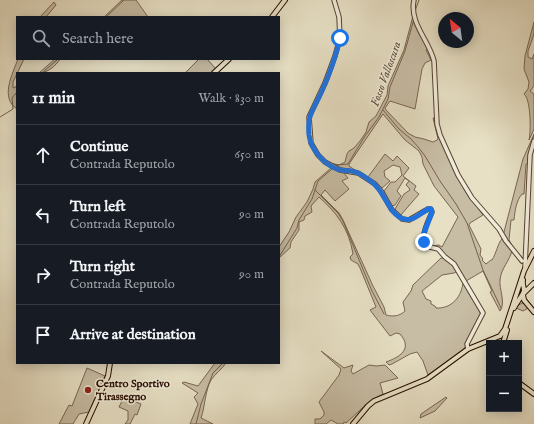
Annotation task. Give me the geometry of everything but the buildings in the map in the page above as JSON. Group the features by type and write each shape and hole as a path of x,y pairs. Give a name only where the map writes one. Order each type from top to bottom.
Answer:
{"main road":[{"path":"273,16 285,0"},
{"path":"215,72 228,60"},
{"path":"494,340 505,329 520,295 526,261 534,251"},
{"path":"520,295 534,283"},
{"path":"522,285 530,287"},
{"path":"504,340 520,295 522,285"},
{"path":"520,295 534,312"},
{"path":"515,306 520,302 527,303"},
{"path":"353,424 374,401 427,379 475,345 498,337"},
{"path":"498,337 501,340"},
{"path":"482,342 486,342"},
{"path":"86,424 108,376 110,364"},
{"path":"522,385 534,394"}],"street":[{"path":"334,0 339,17 340,38 325,83 309,117 311,142 318,155 329,164 340,170 358,173 375,184 392,210 402,219 409,220 428,209 431,209 432,212 423,238 425,244 438,249 452,262 465,280 483,313 468,341 468,350"},
{"path":"414,0 413,12 434,61 437,124 440,135 467,191 506,241 526,261"},
{"path":"522,285 526,261 534,141"},
{"path":"529,198 534,201"}],"shaded area":[{"path":"122,0 136,0 147,16 105,16"},
{"path":"54,2 56,5 47,16 41,16"},
{"path":"413,16 428,49 426,50 431,60 425,63 422,69 415,109 390,101 385,108 408,133 415,137 433,142 438,139 433,118 436,118 437,125 460,181 483,215 469,225 481,249 480,255 483,259 482,260 486,264 492,260 502,239 512,250 500,280 502,308 500,311 490,292 492,291 483,271 466,281 454,261 431,246 439,245 442,247 458,217 434,186 423,164 419,151 405,140 383,114 349,164 349,166 355,170 340,168 330,163 339,165 345,162 349,151 360,141 366,132 369,122 376,116 387,95 388,86 404,50"},
{"path":"534,22 534,34 528,51 528,57 532,59 534,54 534,86 530,91 534,94 534,129 529,140 529,109 528,102 524,94 528,89 529,82 524,69 525,56"},
{"path":"18,60 24,60 18,72 16,72 13,82 13,88 16,86 16,108 9,99 8,93"},
{"path":"54,60 59,60 51,69 45,72 40,72"},
{"path":"198,60 208,60 216,69 213,72 186,72"},
{"path":"534,134 528,164 526,164 524,194 522,194 517,203 514,220 511,220 509,240 515,251 503,235 523,159"},
{"path":"385,154 393,161 397,156 409,168 403,176 416,186 414,190 419,194 400,216 395,209 404,194 410,190 406,185 409,181 405,178 397,191 401,196 395,205 392,206 384,191 391,182 395,182 402,175 400,167 393,165 384,171 385,177 390,181 382,188 368,177"},
{"path":"331,168 342,171 348,178 342,181 349,189 335,201 325,190 321,195 339,213 343,220 384,307 386,315 396,316 405,311 403,302 411,291 413,285 441,258 448,259 458,271 442,275 422,291 426,299 431,301 431,304 436,308 442,308 455,301 461,292 463,282 481,314 466,343 465,349 428,375 423,361 417,352 389,365 386,362 396,358 403,352 405,348 404,339 400,334 396,333 390,336 370,310 376,307 358,264 351,260 350,257 353,254 349,237 337,215 319,197 311,206 312,212 305,216 304,220 299,222 299,230 291,242 290,248 280,257 280,246 289,232 296,217 307,202 315,182"},
{"path":"523,303 530,307 523,311 516,308 518,305"},
{"path":"321,351 344,368 353,365 351,371 353,374 369,365 385,365 398,378 380,383 383,394 370,401 346,423 344,422 343,424 338,424 331,420 326,424 315,424 315,419 320,419 324,415 319,402 339,375 341,369"},
{"path":"214,364 225,364 209,384 201,418 213,424 190,424 198,404 194,397 198,393 182,383 184,382 198,386"},
{"name":"Centro Sportivo Tirassegno","path":"87,368 105,376 89,412 79,414 73,424 59,424 69,405 72,406"},
{"path":"124,397 141,404 137,415 135,414 130,424 125,424 128,420 128,411 119,407"},
{"path":"446,397 447,398 435,411 420,418 421,414"}],"waterway":[{"path":"107,16 124,0"},
{"name":"Fosso Valloscura","path":"415,11 419,0"},
{"name":"Fosso Valloscura","path":"337,165 348,164 365,136 379,117 388,99 390,87 405,51 414,19"},
{"path":"43,72 57,60"},
{"path":"0,117 13,109 12,98 16,93"},
{"path":"383,110 399,129 419,148 456,204 467,223 483,270 501,308"},
{"name":"Fosso Valloscura","path":"280,255 297,228 299,220 312,199 318,181 332,169"},
{"path":"315,190 338,213 343,221 372,291 384,314"},
{"name":"Fosso Valloscura","path":"196,424 201,404 213,373 222,364"}],"place":[{"name":"Centro Sportivo Tirassegno","path":"88,390"}],"route":[{"path":"340,38 321,93 310,112 309,136 311,142 318,155 325,162 340,170 358,173 379,187 392,210 402,219 409,220 428,209 431,209 432,212 424,233 424,242"}]}
